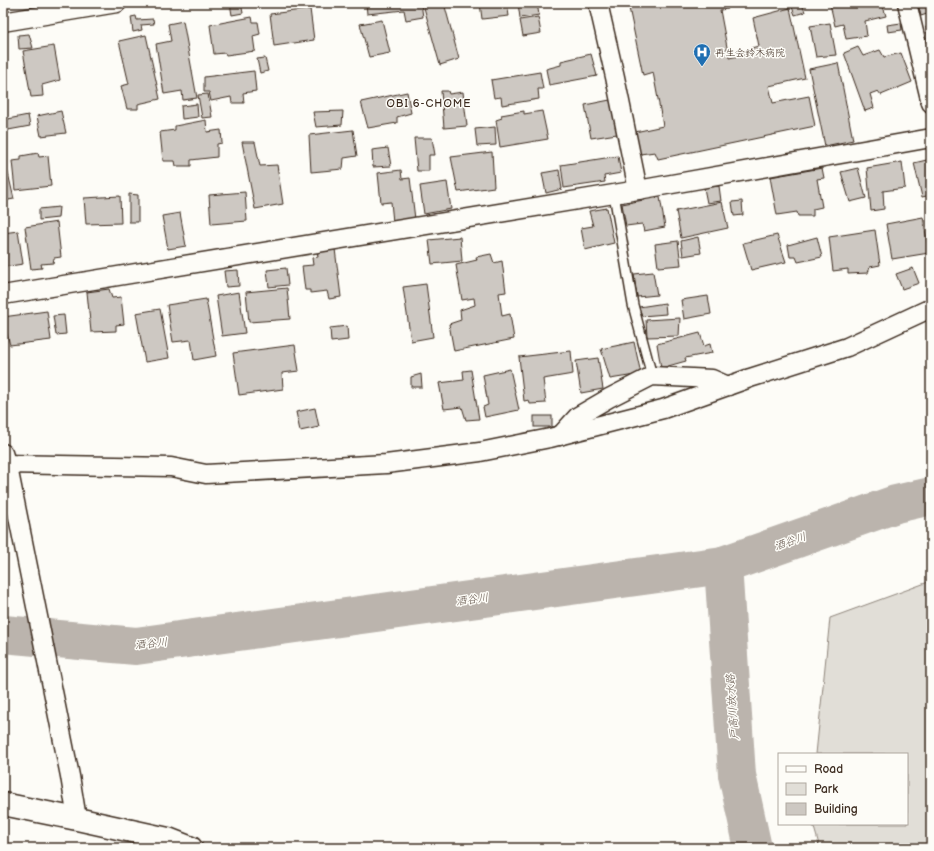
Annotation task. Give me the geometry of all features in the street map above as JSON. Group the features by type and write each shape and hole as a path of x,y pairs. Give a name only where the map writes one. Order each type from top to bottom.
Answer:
{"street":[{"path":"3,22 117,3"},
{"path":"598,3 638,190"},
{"path":"907,3 931,102"},
{"path":"3,295 638,190 931,138"},
{"path":"76,808 69,768 5,463 171,467 206,474 386,464 480,452 560,436 663,409 847,347 931,308"},
{"path":"560,436 578,416 652,376 712,379 728,386"},
{"path":"3,804 76,808 191,848"}],"lane":[{"path":"614,194 633,305 652,376"}],"green space":[{"path":"931,581 931,848 820,848 813,825 908,825 908,753 816,753 830,618"}],"building":[{"path":"230,3 241,3 243,13 232,15"},
{"path":"366,3 421,3 423,17 406,20 404,10 367,14"},
{"path":"444,3 459,59 440,65 423,4"},
{"path":"480,3 507,3 509,16 482,19"},
{"path":"518,3 537,3 539,15 520,18"},
{"path":"628,3 727,3 728,9 720,10 729,58 753,53 751,48 759,46 753,18 790,8 805,78 769,86 773,103 809,96 815,126 658,159 655,152 640,154 635,132 663,126 653,72 643,75"},
{"path":"882,3 886,16 865,21 867,36 846,39 843,24 835,26 830,4"},
{"path":"918,3 927,3 930,13 921,16"},
{"path":"802,4 805,12 795,15 792,7"},
{"path":"310,9 314,40 274,46 270,14"},
{"path":"136,16 137,20 153,19 154,24 141,25 142,30 133,32 131,17"},
{"path":"252,17 253,22 258,22 260,34 253,36 255,51 226,55 225,53 214,54 210,25"},
{"path":"538,17 541,33 523,36 520,20"},
{"path":"382,20 390,53 369,57 360,24"},
{"path":"183,21 197,98 183,100 182,91 164,94 156,44 171,41 168,24"},
{"path":"830,23 836,55 816,57 810,26"},
{"path":"901,23 902,30 888,32 887,25"},
{"path":"931,26 931,52 930,52 926,27"},
{"path":"29,34 33,48 19,49 18,35"},
{"path":"146,35 160,99 138,104 138,109 127,109 121,86 129,84 119,41"},
{"path":"54,46 60,80 42,85 43,96 31,97 23,51"},
{"path":"858,47 863,56 880,50 884,57 901,53 912,82 881,95 878,91 870,94 874,108 865,111 844,53"},
{"path":"591,54 597,76 549,85 546,69 561,65 561,61"},
{"path":"265,58 268,71 260,73 257,59"},
{"path":"838,63 853,140 825,146 809,69"},
{"path":"254,71 256,91 243,93 244,103 232,103 231,97 211,101 209,92 204,92 204,77"},
{"path":"540,72 543,89 538,89 539,99 502,105 501,97 494,98 491,80"},
{"path":"441,91 448,91 449,94 463,92 467,126 444,128"},
{"path":"407,92 411,113 397,117 397,123 368,128 361,102"},
{"path":"208,94 212,117 202,118 198,95"},
{"path":"610,100 617,134 591,138 585,105"},
{"path":"197,104 198,117 182,119 181,106"},
{"path":"61,111 66,133 41,136 37,116"},
{"path":"343,111 342,125 316,127 313,112"},
{"path":"524,111 524,114 542,111 548,139 500,147 496,120 502,118 501,115"},
{"path":"28,115 30,126 3,131 3,120"},
{"path":"206,120 207,132 221,130 222,143 217,144 217,157 191,160 191,166 176,166 175,161 163,161 160,132 175,130 175,126"},
{"path":"495,127 496,145 477,146 475,129"},
{"path":"353,130 357,156 344,158 343,169 311,172 309,135"},
{"path":"414,138 432,138 435,155 429,155 429,171 417,171"},
{"path":"242,142 255,142 260,166 277,165 283,204 255,209"},
{"path":"388,148 391,166 373,167 372,150"},
{"path":"492,152 494,187 458,192 451,157"},
{"path":"38,153 39,157 48,156 51,186 15,190 12,161 21,160 21,156"},
{"path":"4,156 14,199 3,201 3,157"},
{"path":"618,156 621,173 604,176 605,182 564,188 561,165"},
{"path":"931,159 931,195 922,197 914,163"},
{"path":"902,162 905,188 883,191 884,209 871,211 867,168"},
{"path":"822,168 824,178 817,179 822,207 813,209 813,216 798,216 797,212 777,215 770,177"},
{"path":"858,168 866,198 850,202 841,172"},
{"path":"401,170 402,179 410,178 415,219 393,222 391,202 381,203 378,173"},
{"path":"559,170 562,189 546,193 542,173"},
{"path":"447,182 451,209 424,214 420,186"},
{"path":"719,186 721,201 707,203 704,188"},
{"path":"245,192 247,221 211,224 209,195"},
{"path":"129,194 138,195 138,222 129,222"},
{"path":"120,196 121,223 86,224 84,198"},
{"path":"660,197 665,227 644,231 642,224 626,226 622,204"},
{"path":"742,201 743,215 734,216 732,202"},
{"path":"722,202 728,228 681,238 676,211"},
{"path":"59,207 58,218 39,220 39,209"},
{"path":"607,208 614,243 585,250 581,228 593,226 589,211"},
{"path":"180,213 186,246 168,249 162,216"},
{"path":"923,217 929,253 892,259 886,224"},
{"path":"57,222 61,257 54,258 53,263 41,264 42,268 31,269 25,227"},
{"path":"875,230 880,265 870,267 868,273 848,274 848,269 833,271 829,237"},
{"path":"18,231 23,264 3,267 3,233"},
{"path":"777,235 786,262 751,270 743,243"},
{"path":"460,237 462,261 432,264 429,240"},
{"path":"698,237 701,253 683,256 681,241"},
{"path":"817,237 822,257 798,262 796,257 790,257 788,245"},
{"path":"678,241 681,265 658,267 655,244"},
{"path":"335,249 341,297 329,299 327,291 310,293 310,290 305,290 302,266 313,265 312,258 318,257 317,251"},
{"path":"491,254 494,263 502,261 506,292 499,293 502,316 510,314 514,339 454,351 449,324 461,320 460,310 475,305 474,298 462,300 456,265 477,260 476,257"},
{"path":"286,268 288,285 269,287 267,270"},
{"path":"913,268 919,283 902,289 896,274"},
{"path":"238,270 239,286 226,287 224,271"},
{"path":"653,272 657,295 637,297 634,274"},
{"path":"426,284 433,337 411,341 403,287"},
{"path":"287,288 290,319 249,322 246,292"},
{"path":"109,289 112,298 121,297 124,324 116,325 116,331 91,332 87,292"},
{"path":"239,292 245,333 222,336 216,296"},
{"path":"708,296 711,314 684,319 681,300"},
{"path":"206,299 216,356 194,360 191,340 173,342 167,305"},
{"path":"665,303 666,314 642,316 639,307"},
{"path":"160,309 169,358 145,362 136,313"},
{"path":"47,311 51,340 10,345 6,331 3,331 3,317"},
{"path":"64,315 66,334 56,335 53,316"},
{"path":"680,318 679,336 647,337 646,320"},
{"path":"347,326 348,340 331,342 330,328"},
{"path":"700,333 704,346 710,344 712,353 685,358 686,361 661,368 657,344"},
{"path":"634,342 641,374 610,379 601,349"},
{"path":"295,345 299,371 282,373 283,389 239,395 233,353"},
{"path":"571,351 573,374 543,379 546,403 530,404 529,400 524,401 519,357"},
{"path":"598,358 603,389 581,393 576,361"},
{"path":"510,369 519,410 485,417 483,407 488,405 483,375"},
{"path":"471,370 479,419 466,420 462,407 444,409 439,383 464,380 463,371"},
{"path":"421,374 422,387 411,387 411,377"},
{"path":"315,408 319,427 300,431 296,412"},
{"path":"534,416 552,416 552,427 534,427"}],"waterway":[{"name":"酒谷川","path":"3,634 136,646 723,565 896,504 931,496"},
{"name":"戸高川放水路","path":"723,565 737,775 753,848"}],"place":[{"name":"再生会鈴木病院","path":"702,67"}],"district":[{"name":"OBI 6-CHOME","path":"429,103"}]}
